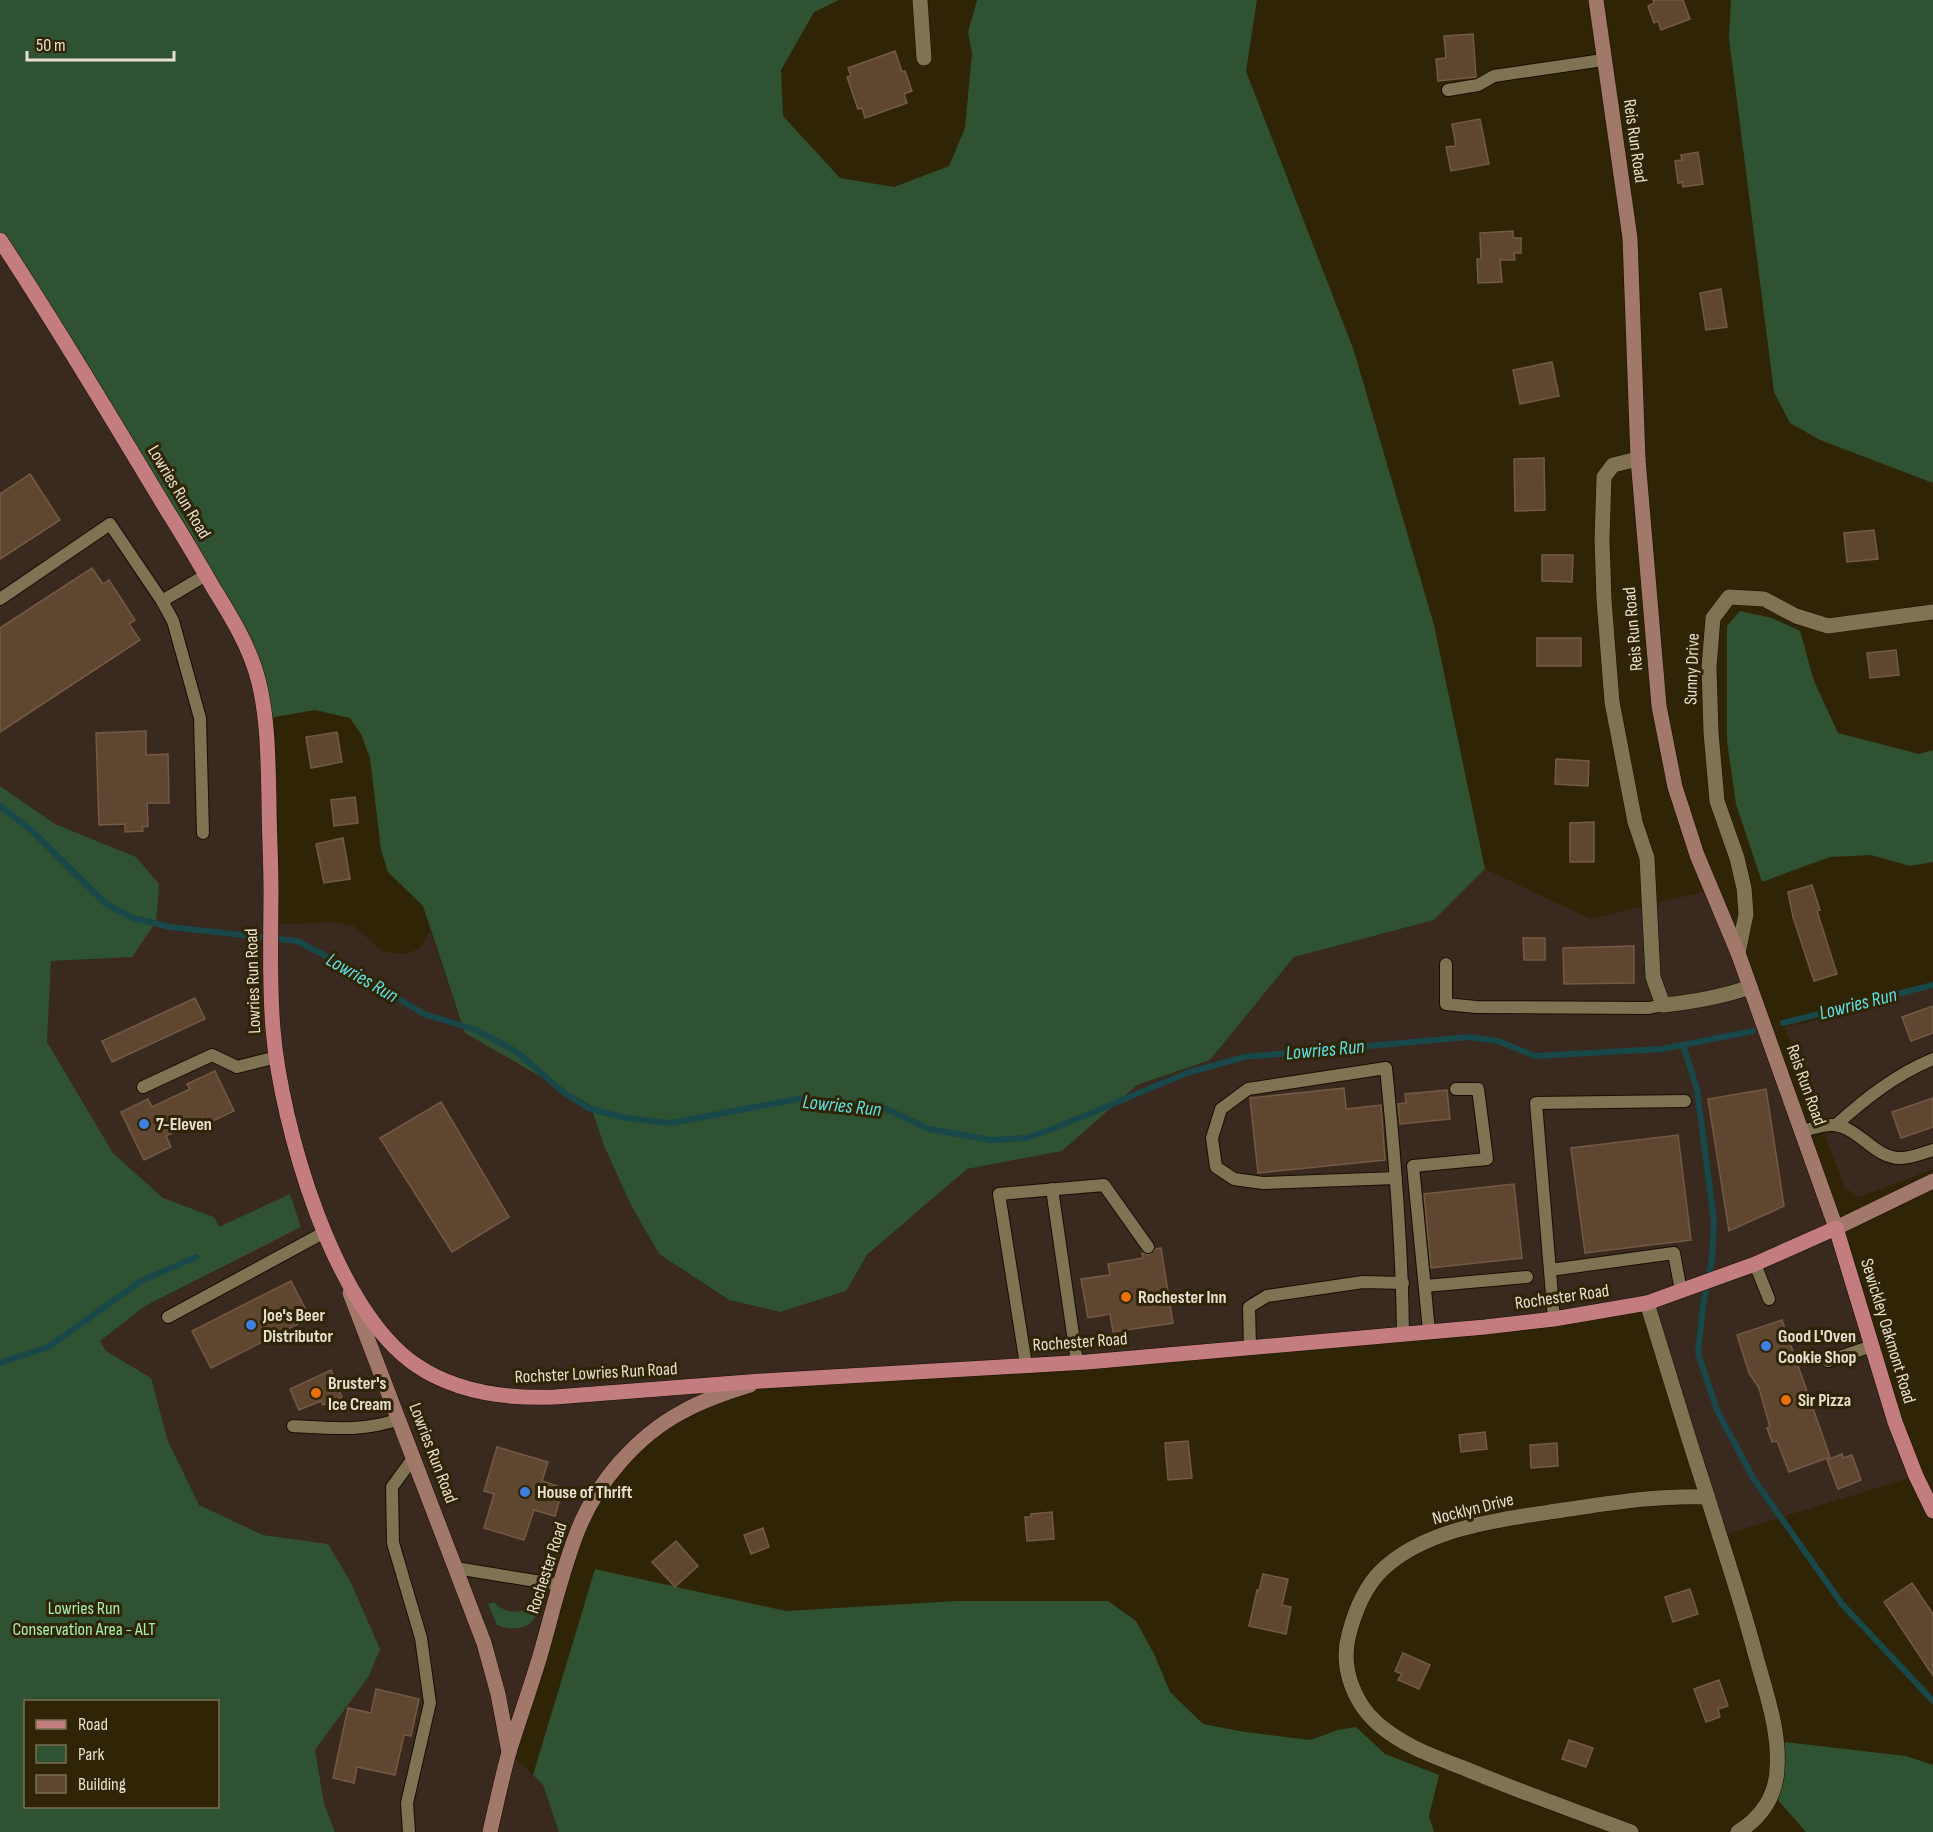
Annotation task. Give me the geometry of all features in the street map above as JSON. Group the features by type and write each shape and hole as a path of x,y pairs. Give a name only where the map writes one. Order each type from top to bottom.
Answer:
{"main road":[{"name":"Lowries Run Road","path":"0,240 206,575 247,649 259,682 268,777 271,991 277,1057 291,1130 303,1171 342,1271"},
{"name":"Rochester Road","path":"762,1381 1077,1362 1554,1319 1647,1303 1755,1264 1836,1228"},
{"name":"Sewickley Oakmont Road","path":"1836,1228 1904,1449 1933,1511"},
{"name":"Rochster Lowries Run Road","path":"342,1271 369,1318 400,1353 437,1377 481,1392 523,1398 555,1397 762,1381"}],"street":[{"path":"920,0 924,58"},
{"name":"Reis Run Road","path":"1596,0 1630,238 1638,459 1659,706 1679,798 1697,855 1738,953 1836,1228"},
{"path":"1638,459 1613,465 1604,477 1602,539 1612,702 1635,822 1647,858 1653,977 1662,1005 1692,1002 1750,987"},
{"name":"Sunny Drive","path":"1738,953 1746,914 1744,888 1737,858 1717,801 1710,732 1709,668 1713,618 1729,597 1764,599 1796,616 1828,626 1933,612"},
{"name":"Rochester Road","path":"1836,1228 1933,1180"},
{"name":"Lowries Run Road","path":"342,1271 484,1643 498,1694 509,1752"},
{"path":"1647,1303 1750,1633 1776,1741 1778,1770 1772,1793 1763,1811 1738,1832"},
{"name":"Rochester Road","path":"490,1832 509,1752 530,1692 560,1585 579,1528 596,1494 622,1461 653,1432 682,1412 722,1394 762,1381"},
{"name":"Nocklyn Drive","path":"1631,1832 1484,1777 1404,1744 1377,1723 1361,1705 1349,1678 1345,1650 1353,1619 1366,1589 1381,1571 1398,1557 1423,1543 1465,1528 1514,1518 1623,1501 1679,1496 1707,1497"}],"lane":[{"path":"1448,90 1478,85 1494,76 1604,60"},
{"path":"0,599 110,524 173,621 200,718 203,833"},
{"path":"162,601 206,575"},
{"path":"1446,964 1446,1004 1476,1007 1628,1008 1650,1008 1662,1005"},
{"path":"143,1087 212,1055 237,1067 277,1057"},
{"path":"1836,1125 1865,1099 1889,1082 1933,1059"},
{"path":"1396,1178 1263,1183 1234,1179 1216,1167 1212,1138 1221,1110 1248,1089 1386,1068 1396,1178 1403,1283 1403,1334"},
{"path":"1429,1332 1413,1166 1487,1159 1478,1089 1456,1089"},
{"path":"1554,1319 1536,1103 1685,1101"},
{"path":"1802,1131 1836,1125 1853,1132 1890,1157 1901,1158 1933,1150"},
{"path":"1026,1365 999,1194 1104,1185 1148,1247"},
{"path":"1052,1189 1077,1362"},
{"path":"168,1317 326,1232"},
{"path":"1550,1270 1674,1253 1681,1291"},
{"path":"1755,1264 1769,1299"},
{"path":"1425,1286 1527,1277"},
{"path":"1250,1347 1249,1307 1267,1296 1363,1282 1403,1283"},
{"path":"1828,1361 1872,1347"},
{"path":"293,1426 357,1429 379,1426 399,1419"},
{"path":"409,1832 407,1803 430,1703 421,1638 393,1543 392,1487 414,1457"},
{"path":"456,1568 560,1585"}],"shaded area":[{"path":"0,240 180,530 259,682 270,925 334,922 354,926 383,952 407,954 420,948 430,931 465,1033 590,1105 605,1148 631,1205 659,1254 728,1300 780,1312 845,1291 867,1256 967,1169 1062,1151 1137,1085 1210,1060 1294,957 1434,920 1485,869 1591,919 1711,890 1916,1476 1720,1536 1646,1303 1554,1319 761,1381 682,1412 596,1494 509,1752 543,1785 559,1832 335,1832 324,1803 315,1750 369,1676 328,1544 263,1535 199,1505 168,1441 151,1378 106,1351 87,1319 220,1269 214,1217 163,1198 113,1153 46,1042 51,961 132,957 136,857 55,824 0,786"},
{"path":"1933,984 1933,1169 1859,1197 1845,1188 1785,1027 1839,1015"}],"green space":[{"path":"0,0 839,0 814,12 781,70 783,116 840,178 894,187 949,166 965,128 972,53 968,32 977,0 1257,0 1246,71 1354,351 1434,625 1485,869 1434,920 1294,957 1210,1060 1137,1085 1062,1151 967,1169 867,1255 846,1291 780,1312 729,1300 659,1254 631,1205 605,1148 590,1105 465,1033 423,906 388,872 381,850 370,758 361,734 350,718 315,710 264,719 254,667 0,240"},
{"path":"1731,0 1933,0 1933,483 1820,440 1790,423 1774,392 1729,38"},
{"path":"1740,611 1772,618 1800,631 1814,681 1838,733 1919,754 1933,750 1933,862 1910,866 1871,855 1830,857 1762,882 1736,804 1727,741 1727,626"},
{"name":"Lowries Run Conservation Area - ALT","path":"0,786 55,824 136,857 159,884 156,922 132,957 51,961 47,1042 113,1153 163,1198 214,1217 219,1227 290,1194 301,1227 145,1306 100,1341 106,1351 151,1378 168,1441 199,1505 263,1535 328,1544 351,1583 380,1649 369,1676 315,1750 324,1803 335,1832 0,1832"},
{"path":"595,1569 786,1611 957,1601 1108,1601 1136,1621 1155,1656 1170,1692 1203,1724 1310,1740 1338,1730 1356,1727 1385,1754 1439,1775 1429,1816 1434,1832 559,1832 543,1785 533,1775"},
{"path":"494,1602 503,1609 514,1612 530,1608 534,1604 536,1616 524,1627 497,1625 488,1604"},
{"path":"1776,1741 1906,1756 1933,1765 1933,1832 1806,1832 1772,1793"}],"building":[{"path":"1653,0 1683,0 1690,19 1661,30 1658,21 1654,23 1648,6 1654,3"},
{"path":"1473,34 1476,77 1438,81 1436,59 1446,58 1444,36"},
{"path":"895,51 912,91 904,94 907,103 865,118 862,108 858,109 847,77 851,76 848,68"},
{"path":"1480,119 1489,164 1451,171 1446,147 1456,146 1452,124"},
{"path":"1698,152 1703,184 1683,187 1682,182 1678,183 1675,161 1682,160 1681,155"},
{"path":"1513,231 1513,238 1521,238 1521,253 1514,253 1515,260 1500,260 1502,282 1478,283 1477,259 1481,259 1480,233"},
{"path":"1721,289 1727,327 1706,330 1700,293"},
{"path":"1552,362 1559,396 1520,404 1513,370"},
{"path":"1544,458 1545,510 1515,511 1514,459"},
{"path":"30,474 60,520 0,559 0,494"},
{"path":"1874,530 1878,559 1847,562 1844,533"},
{"path":"1542,555 1573,555 1572,582 1542,581"},
{"path":"92,568 103,584 109,580 135,620 129,624 140,640 0,732 0,628"},
{"path":"1537,638 1581,638 1581,666 1537,666"},
{"path":"1896,650 1899,675 1870,678 1867,653"},
{"path":"146,731 146,755 168,754 169,803 147,803 148,826 142,827 143,831 125,832 125,824 99,825 96,733"},
{"path":"337,732 342,762 311,768 306,737"},
{"path":"1556,759 1589,761 1588,786 1555,784"},
{"path":"355,797 358,823 334,826 331,800"},
{"path":"1594,822 1594,862 1570,862 1570,823"},
{"path":"343,838 350,879 324,883 316,844"},
{"path":"1812,885 1820,910 1817,911 1837,974 1814,981 1793,917 1788,892"},
{"path":"1523,938 1545,938 1545,960 1524,960"},
{"path":"1634,946 1634,983 1564,984 1563,948"},
{"path":"195,998 205,1019 112,1062 102,1041"},
{"path":"1933,1006 1933,1033 1911,1041 1902,1017"},
{"name":"7-Eleven","path":"215,1071 234,1111 206,1124 203,1118 166,1136 171,1147 144,1160 121,1112 148,1099 152,1107 190,1089 187,1084"},
{"path":"1344,1088 1346,1109 1381,1105 1385,1160 1258,1173 1250,1098"},
{"path":"1766,1089 1784,1206 1729,1231 1708,1099"},
{"path":"1447,1090 1450,1119 1400,1124 1398,1104 1406,1103 1405,1094"},
{"path":"1933,1098 1933,1127 1901,1138 1892,1112"},
{"path":"441,1102 509,1217 452,1252 380,1138"},
{"path":"1678,1135 1691,1240 1585,1253 1571,1148"},
{"path":"1514,1184 1522,1258 1431,1268 1424,1194"},
{"name":"Rochester Inn","path":"1161,1248 1173,1323 1113,1332 1110,1314 1088,1318 1081,1279 1110,1275 1108,1264 1143,1258 1142,1253 1149,1255"},
{"name":"Joe's Beer Distributor","path":"291,1281 310,1318 211,1368 192,1331"},
{"path":"1782,1320 1830,1457 1789,1472 1777,1441 1772,1442 1759,1388 1749,1373 1737,1335"},
{"name":"Bruster's Ice Cream","path":"331,1370 342,1397 323,1405 321,1401 299,1410 290,1389"},
{"path":"1485,1432 1487,1449 1461,1452 1459,1435"},
{"path":"1188,1441 1192,1478 1168,1480 1165,1443"},
{"path":"1557,1443 1558,1466 1531,1468 1530,1445"},
{"name":"House of Thrift","path":"497,1447 548,1462 542,1481 563,1488 555,1516 534,1510 524,1540 484,1528 494,1494 484,1491"},
{"path":"1842,1454 1843,1458 1852,1455 1861,1480 1838,1489 1827,1460"},
{"path":"1052,1512 1054,1539 1027,1541 1025,1517 1031,1517 1031,1514"},
{"path":"763,1528 769,1547 751,1554 744,1535"},
{"path":"676,1541 698,1566 675,1587 652,1562"},
{"path":"1263,1574 1288,1579 1282,1605 1291,1607 1286,1634 1249,1626"},
{"path":"1912,1583 1933,1614 1933,1676 1884,1602"},
{"path":"1690,1589 1698,1614 1673,1622 1665,1597"},
{"path":"1403,1653 1430,1665 1419,1689 1398,1680 1402,1674 1395,1671"},
{"path":"1719,1680 1728,1706 1718,1709 1720,1717 1706,1722 1694,1689"},
{"path":"376,1689 419,1699 411,1736 404,1735 395,1775 357,1767 354,1783 333,1778 348,1708 371,1713"},
{"path":"1569,1740 1593,1748 1586,1767 1562,1759"}],"waterway":[{"name":"Lowries Run","path":"0,806 30,829 106,904 133,918 170,927 297,941 424,1014 476,1030 517,1052 563,1092 588,1108 625,1118 671,1123 798,1099 880,1106 929,1129 991,1140 1026,1138 1187,1073 1244,1057 1469,1037 1498,1041 1535,1056 1662,1049 1753,1031"},
{"name":"Lowries Run","path":"1783,1023 1933,985"},
{"path":"1683,1045 1697,1089 1714,1221 1712,1259 1703,1306 1698,1353 1717,1410 1753,1478 1842,1604 1933,1701"},
{"path":"0,1363 48,1347 141,1281 196,1257"}],"place":[{"name":"7-Eleven","path":"144,1124"},
{"name":"Rochester Inn","path":"1126,1297"},
{"name":"Joe's Beer Distributor","path":"251,1325"},
{"name":"Good L'Oven Cookie Shop","path":"1766,1346"},
{"name":"Bruster's Ice Cream","path":"316,1393"},
{"name":"Sir Pizza","path":"1786,1400"},
{"name":"House of Thrift","path":"525,1492"}]}
